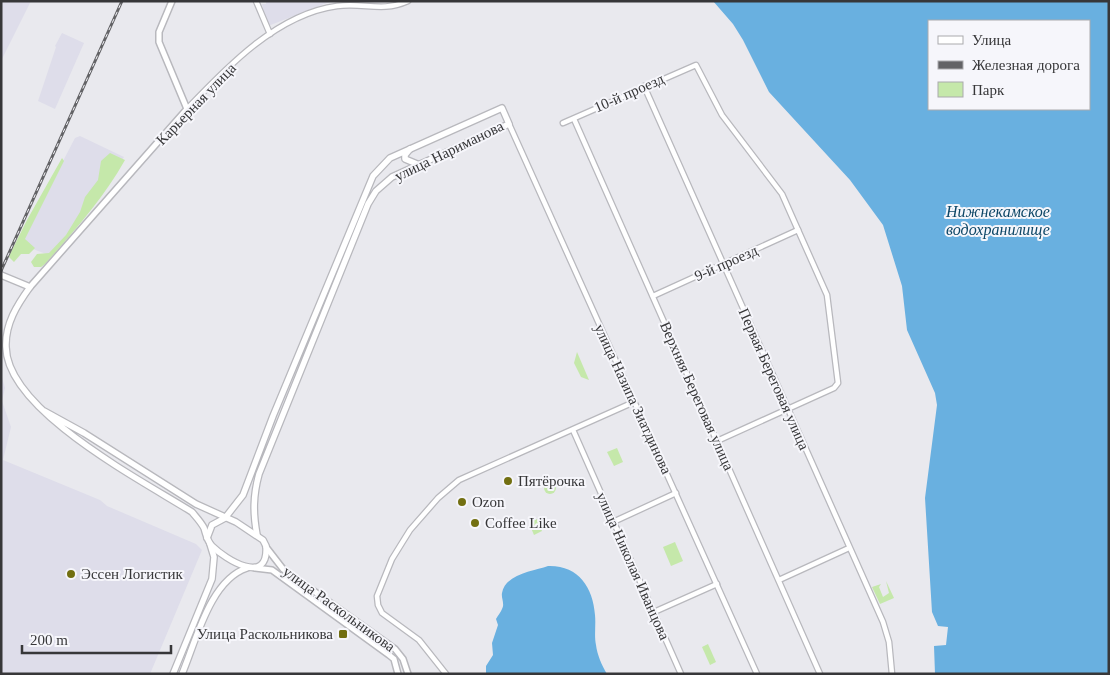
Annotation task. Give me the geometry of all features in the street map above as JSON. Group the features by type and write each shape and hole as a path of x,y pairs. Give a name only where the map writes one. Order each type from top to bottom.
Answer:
{"main road":[{"name":"улица Нариманова","path":"209,541 212,525 225,518 243,496 284,390 373,176 390,158 502,108 509,124 417,164 392,178 381,186 365,210 259,474 253,501 257,535"},
{"path":"412,148 405,155 405,159 417,164"},
{"path":"1,275 30,288 15,309 10,322 6,348 8,360 18,383 62,428 192,512 201,523 209,541 214,557 212,578 173,674"},
{"path":"44,411 84,432 196,504 236,522 257,535 266,546 264,560 255,568 247,568 229,578 218,590 182,674"},
{"path":"209,541 247,568"}],"street":[{"path":"172,1 159,32 159,42 187,109"},
{"path":"256,1 270,34"},
{"name":"Карьерная улица","path":"30,288 187,109 245,54 270,34 295,19 324,8 357,5 395,7 408,1"},
{"name":"10-й проезд","path":"563,123 644,86 696,65 722,115 782,194 798,230"},
{"name":"Первая Береговая улица","path":"644,86 886,631 892,674"},
{"name":"Верхняя Береговая улица","path":"574,119 820,674"},
{"name":"улица Назипа Зиатдинова","path":"509,124 757,674"},
{"path":"718,441 834,388 839,379 828,302 798,230"},
{"name":"9-й проезд","path":"653,296 798,230"},
{"path":"446,674 419,640 382,613 378,605 377,596 397,549 414,524 450,487 480,471 634,402"},
{"name":"улица Николая Иванцова","path":"573,430 681,674"},
{"path":"613,522 676,493"},
{"name":"улица Раскольникова","path":"266,546 283,569 395,648 403,659 408,674"},
{"path":"779,580 849,548"},
{"name":"улица Раскольникова","path":"255,568 272,570 389,655 394,659 398,674"},
{"path":"654,612 717,584"}],"shaded area":[{"path":"1,1 31,1 1,61"},
{"path":"266,1 332,1 268,26 262,4 266,4"},
{"path":"62,33 84,43 55,109 38,101 55,46"},
{"path":"80,136 124,157 94,202 51,254 46,254 20,244 75,138"},
{"path":"1,374 5,388 2,401 11,427 3,460 100,500 107,506 196,544 202,550 150,674 1,674"}],"green space":[{"path":"110,153 125,160 107,188 78,226 45,264 41,267 34,267 31,262 37,254 49,253 66,235 80,212 85,197 98,180 101,161"},
{"path":"62,158 64,161 25,239 35,248 29,254 21,254 14,262 9,257 10,254"},
{"path":"577,352 589,380 581,377 574,363"},
{"path":"617,448 623,462 614,466 607,452"},
{"path":"548,482 552,482 556,488 552,494 548,494 544,490 544,486"},
{"path":"537,519 542,531 534,535 529,523"},
{"path":"675,542 683,561 671,566 663,547"},
{"path":"886,581 894,598 880,604 872,587 881,584 879,587 883,597 889,593"},
{"path":"708,644 716,662 710,665 702,647"}],"water":[{"name":"Нижнекамское водохранилище","path":"713,1 1109,1 1109,674 935,674 934,646 946,645 948,627 938,626 932,612 925,498 937,405 935,393 907,330 902,286 883,225 850,180 769,92 733,24"},
{"path":"548,566 568,569 576,574 587,587 594,605 597,649 607,674 486,673 486,666 493,655 492,643 498,625 496,619 503,607 502,593 504,587 514,577"}],"railway":[{"path":"1,271 122,1"}],"place":[{"name":"Пятёрочка","path":"508,481"},
{"name":"Ozon","path":"462,502"},
{"name":"Coffee Like","path":"475,523"},
{"name":"Эссен Логистик","path":"71,574"},
{"name":"Улица Раскольникова","path":"343,634"}]}
